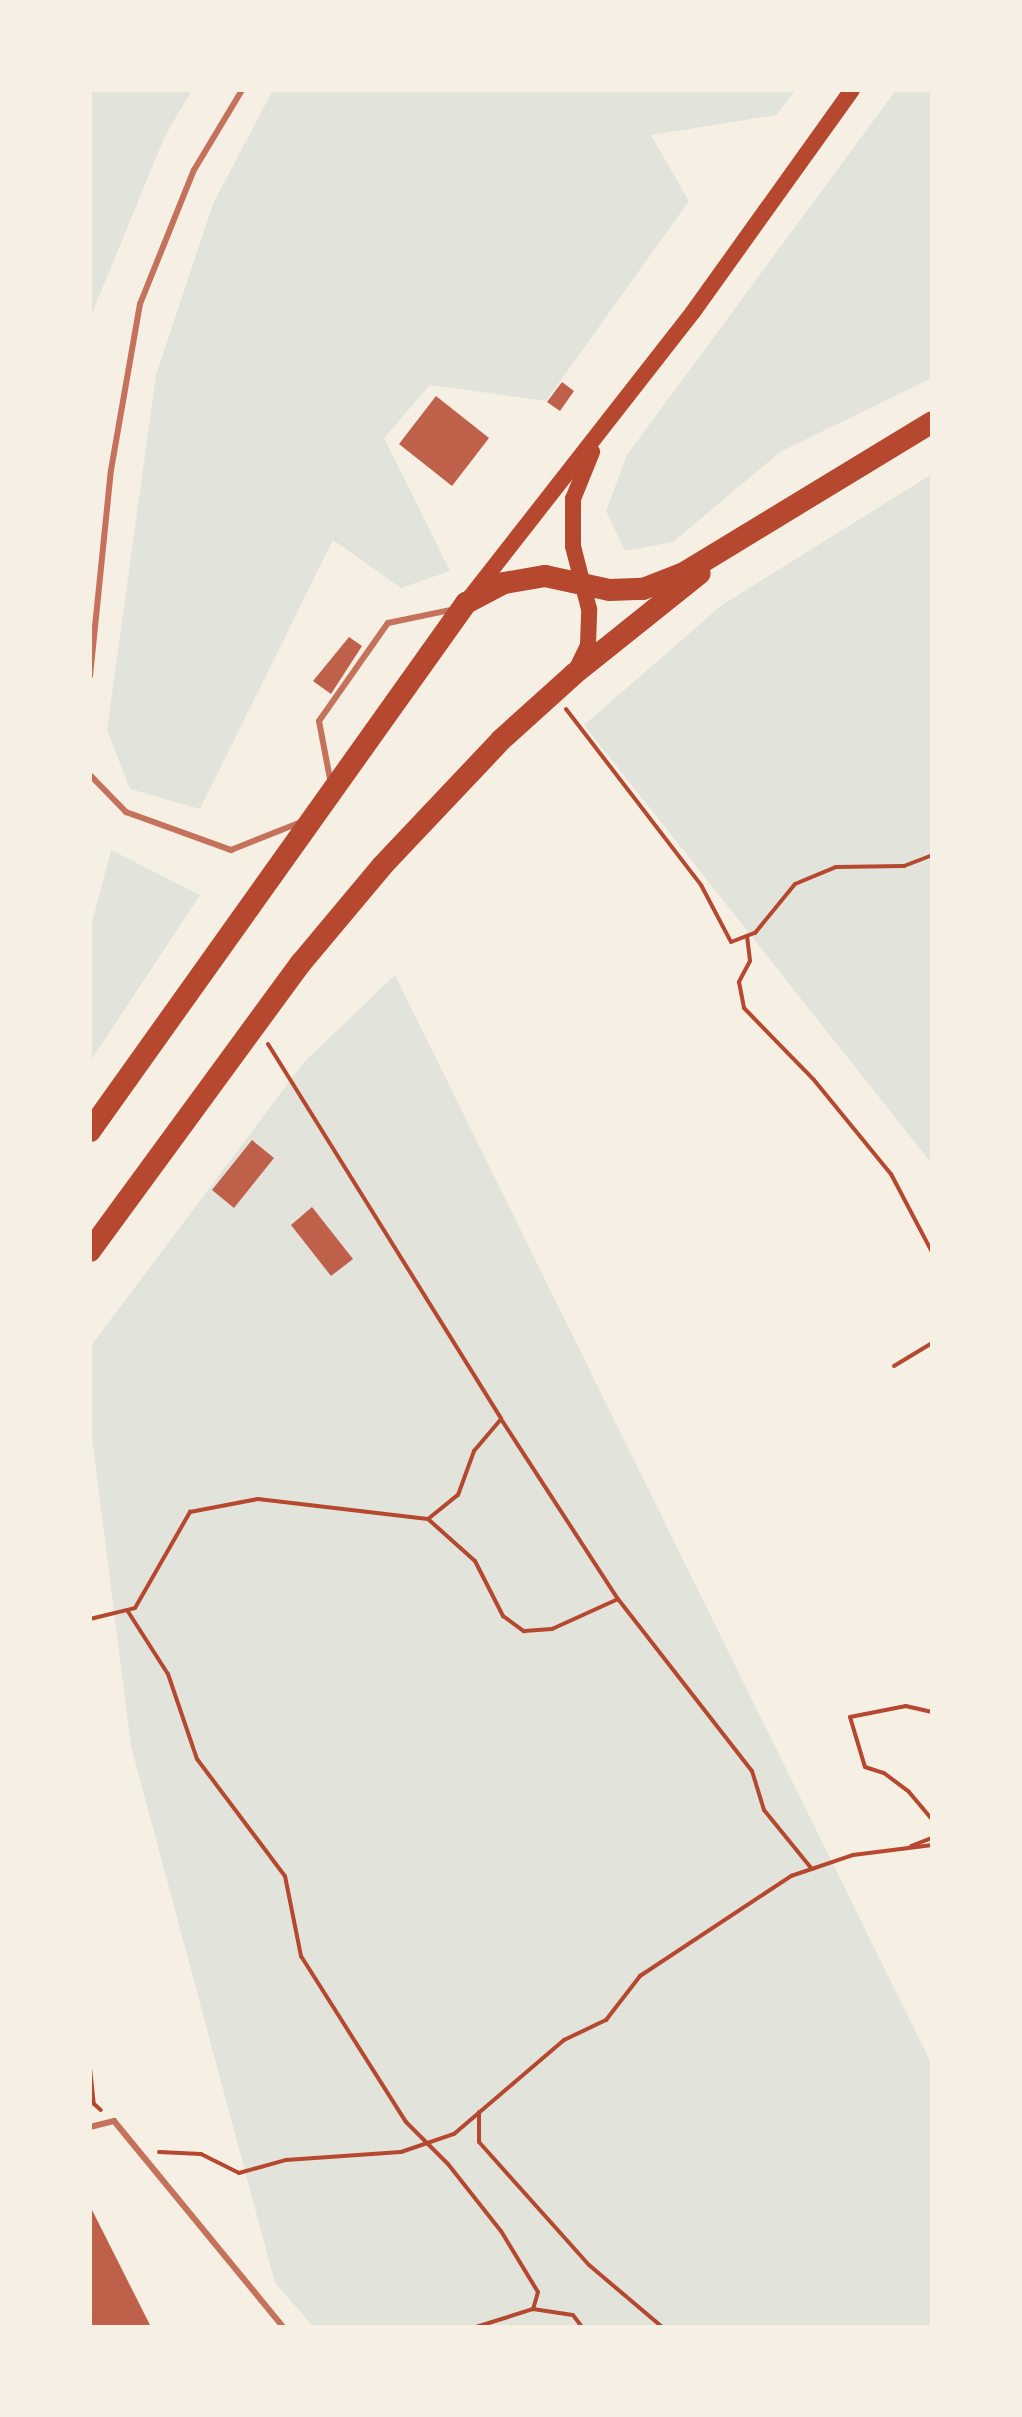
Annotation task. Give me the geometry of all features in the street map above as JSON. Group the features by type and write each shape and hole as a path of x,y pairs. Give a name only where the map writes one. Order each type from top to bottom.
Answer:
{"highway":[{"path":"90,1131 464,605 504,583 545,576 581,580 610,590 643,589 684,573 932,422"},
{"path":"90,1251 256,1024 382,866 574,674 761,525"}],"main road":[{"path":"464,605 616,409 852,90"},
{"path":"574,674 588,645 589,609 573,546 573,499 586,462 616,409"}],"lane":[{"path":"90,676 111,470 140,304 194,170 242,90"},
{"path":"332,791 319,721 353,672 388,623 464,605"},
{"path":"90,775 126,812 231,850 313,817"},
{"path":"90,2127 114,2121 283,2327"}],"path":[{"path":"553,693 701,885 731,942 747,936 795,884 836,867 904,866 932,855"},
{"path":"747,936 750,961 739,982 744,1008 814,1080 891,1174 932,1252"},
{"path":"256,1024 501,1419 618,1599 752,1771 764,1810 812,1869"},
{"path":"894,1366 932,1343"},
{"path":"428,1519 458,1495 474,1451 501,1419"},
{"path":"90,1619 135,1608 190,1512 258,1499 428,1519 475,1561 503,1616 524,1631 552,1629 618,1599"},
{"path":"127,1610 168,1674 197,1759 285,1876 301,1956 365,2063 424,2144 448,2164 501,2231 538,2292 533,2309"},
{"path":"932,1712 906,1706 850,1717 865,1767 884,1773 909,1792 932,1819"},
{"path":"905,1848 932,1838"},
{"path":"137,2149 201,2154 239,2173 286,2160 401,2152 454,2134 564,2040 606,2020 640,1976 791,1876 853,1855 932,1845"},
{"path":"90,2068 94,2104 114,2121"},
{"path":"479,2112 479,2142 589,2265 662,2327"},
{"path":"476,2327 533,2309 573,2315 582,2327"}],"shaded area":[{"path":"90,90 192,90 165,136 90,318"},
{"path":"273,90 796,90 776,115 651,135 689,201 546,401 430,385 384,438 450,571 401,588 333,540 200,809 130,789 107,730 156,375 213,204"},
{"path":"896,90 932,90 932,378 780,452 673,542 625,551 606,511 627,455"},
{"path":"932,474 932,1164 584,725 722,605"},
{"path":"111,850 200,895 90,1062 90,930"},
{"path":"395,975 932,2065 932,2327 314,2327 275,2283 131,1746 90,1422 90,1347 304,1062"}],"building":[{"path":"562,382 574,391 560,411 547,402"},
{"path":"436,396 489,438 452,486 399,444"},
{"path":"349,637 362,646 331,694 313,681"},
{"path":"252,1140 274,1158 234,1208 212,1190"},
{"path":"312,1207 353,1259 331,1276 291,1225"},
{"path":"90,2206 151,2327 90,2327"}]}
